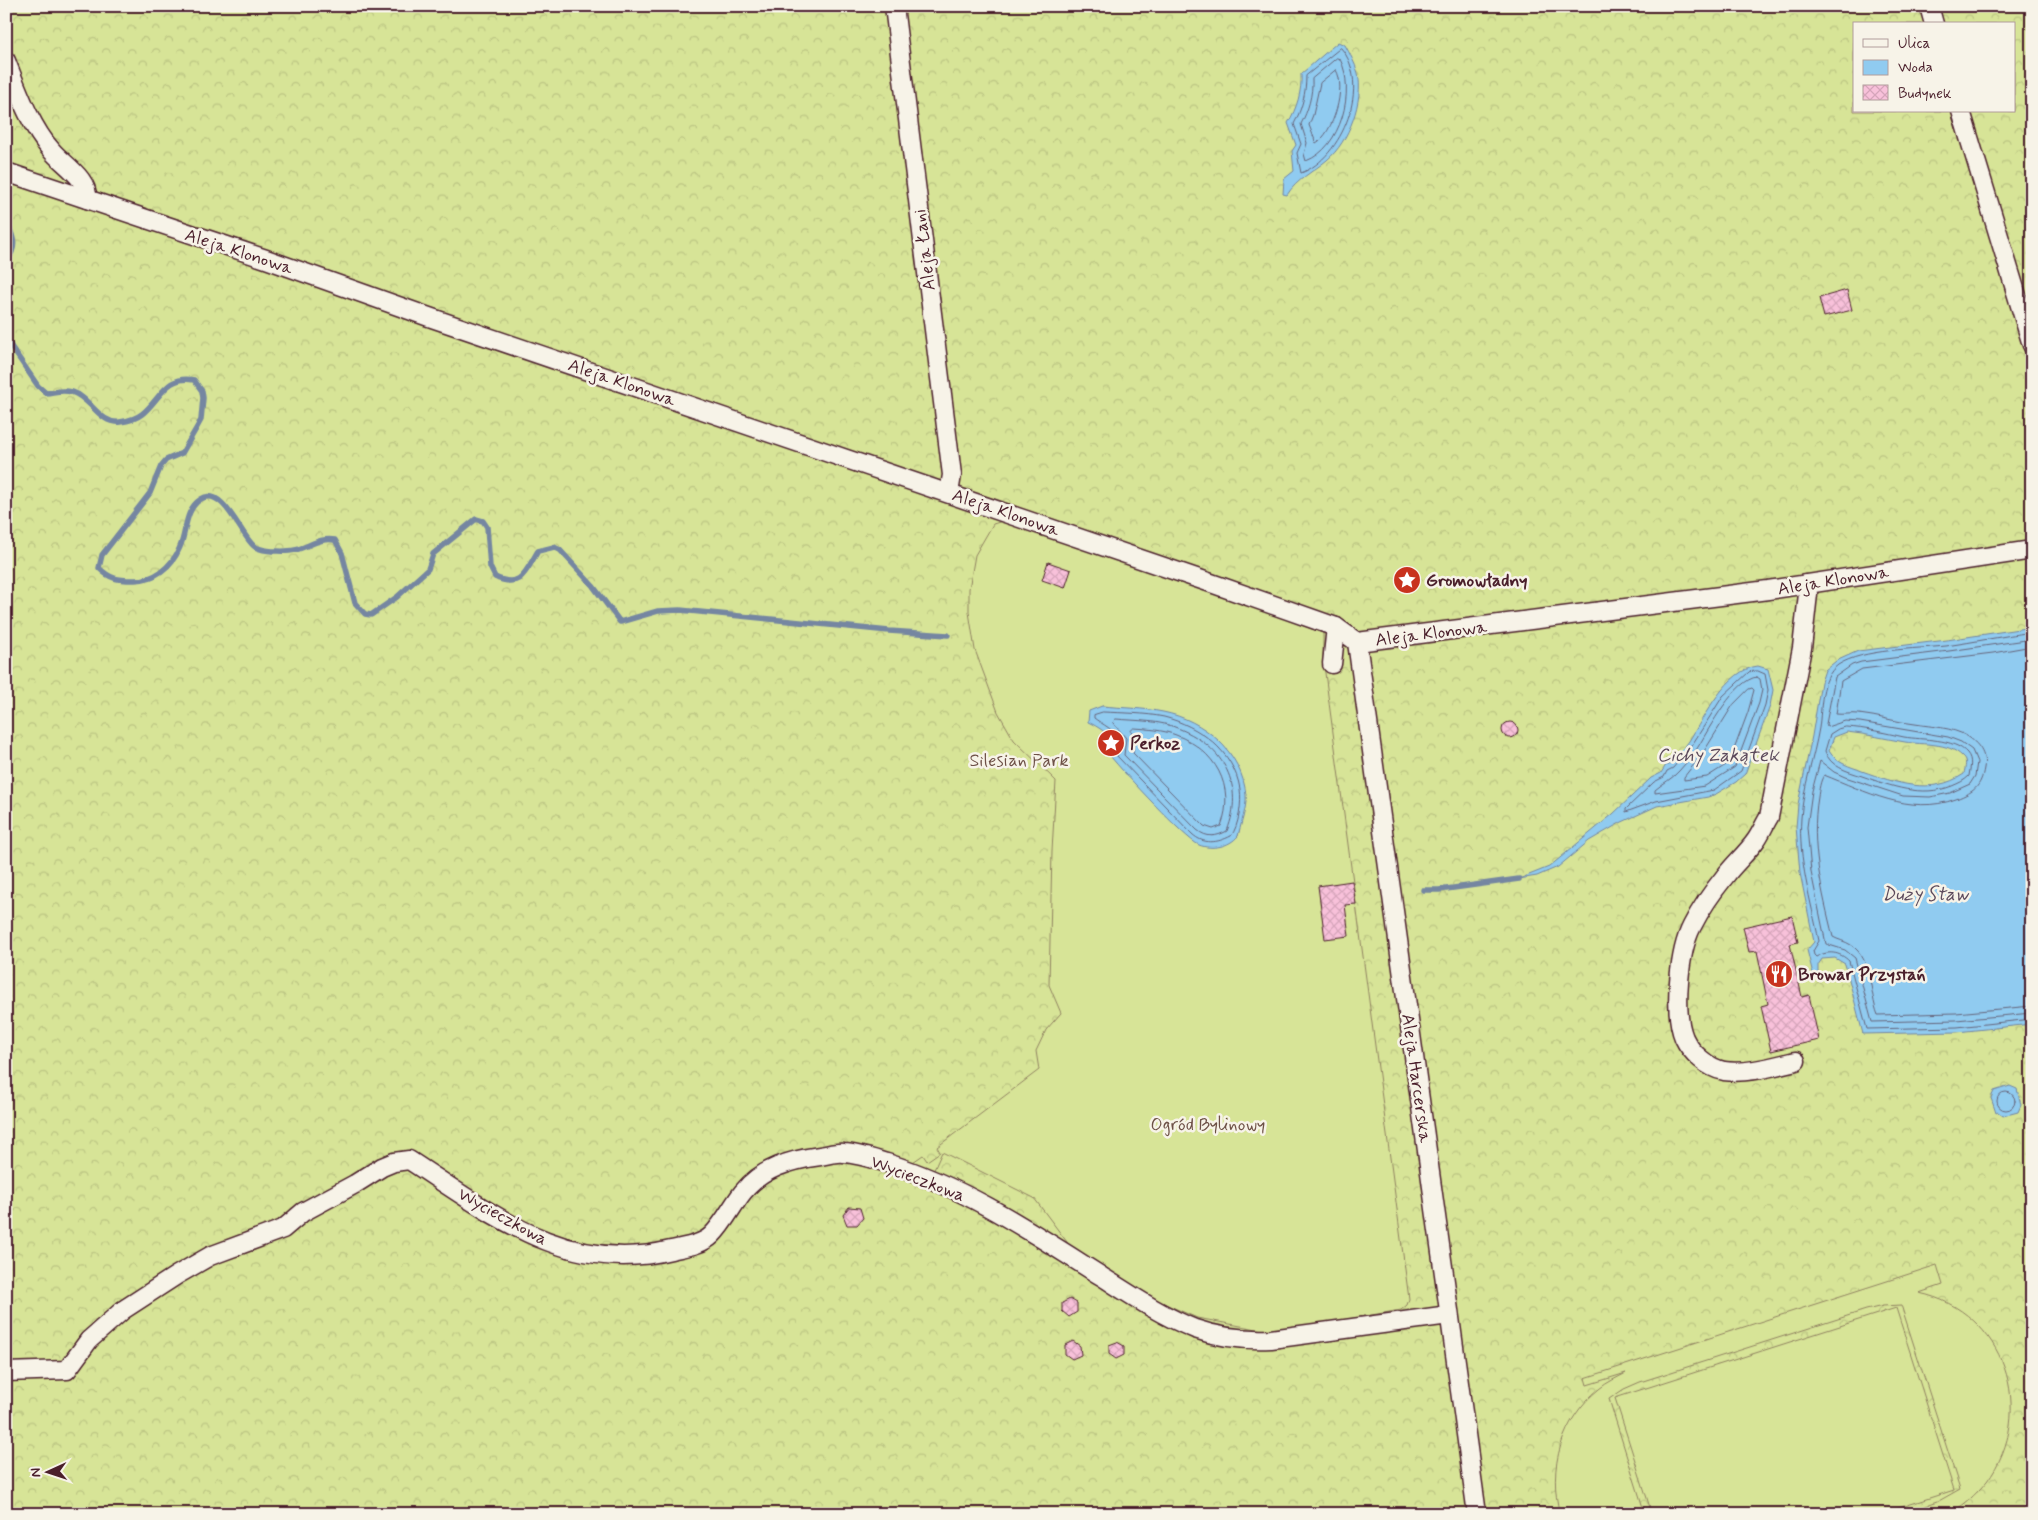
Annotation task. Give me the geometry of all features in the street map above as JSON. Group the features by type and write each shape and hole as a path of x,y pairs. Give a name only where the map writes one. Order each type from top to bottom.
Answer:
{"street":[{"name":"Aleja Łani","path":"894,6 952,475 949,493"},
{"path":"1929,6 1933,22"},
{"path":"6,61 35,128 52,151 80,179 88,192 87,200"},
{"path":"1961,112 2032,345"},
{"name":"Aleja Klonowa","path":"6,172 266,259 428,317 949,493 1336,627 1357,642 1805,584 2032,550"},
{"path":"1796,1061 1741,1071 1723,1070 1708,1065 1695,1054 1684,1038 1679,1012 1678,986 1680,966 1694,920 1725,875 1756,840 1769,817 1802,648 1808,594 1805,584"},
{"path":"1332,664 1336,627"},
{"name":"Aleja Harcerska","path":"1357,642 1477,1514"},
{"name":"Wycieczkowa","path":"6,1372 67,1370 89,1340 123,1310 177,1276 210,1256 283,1229 303,1212 382,1167 394,1162 409,1160 506,1221 547,1242 575,1251 610,1256 646,1256 698,1243 710,1237 744,1191 758,1177 774,1167 790,1162 843,1153 872,1159 938,1181 973,1198 1148,1305 1194,1328 1253,1340 1449,1315"}],"green space":[{"name":"Silesian Park","path":"6,6 2032,6 2032,1514 6,1514"},
{"name":"Ogród Bylinowy","path":"1006,520 1149,569 1323,633 1323,658 1409,1299 1407,1305 1401,1310 1268,1331 1197,1318 1154,1299 1070,1246 1034,1198 942,1152 933,1172 910,1164 923,1155 927,1161 940,1152 937,1147 1039,1070 1036,1051 1046,1030 1061,1013 1049,985 1052,851 1056,781 1014,740 998,712 975,650 969,612 969,589 975,555 993,524","holes":["1102,706 1126,709 1246,797 1238,836 1189,838 1113,759 1112,751 1115,740 1104,729"]},
{"path":"1937,1265 1943,1285 1919,1293 1949,1303 1973,1320 1992,1342 2004,1368 2011,1396 2010,1425 2002,1454 1987,1481 1974,1496 1957,1509 1940,1515 1903,1514 1937,1502 1960,1489 1901,1305 1883,1306 1866,1310 1640,1382 1624,1389 1609,1399 1645,1514 1560,1514 1556,1497 1555,1479 1557,1462 1567,1430 1575,1415 1586,1401 1609,1382 1626,1373 1587,1385 1585,1378"},
{"path":"1896,1308 1954,1490 1880,1514 1652,1514 1615,1398"}],"water":[{"path":"1338,42 1345,45 1358,73 1359,95 1353,120 1342,143 1335,152 1300,180 1287,195 1283,194 1284,179 1294,171 1292,151 1296,145 1288,123 1298,99 1301,87 1301,74"},
{"name":"Duży Staw","path":"2032,627 2032,1024 1957,1032 1863,1034 1845,964 1835,958 1822,959 1818,965 1818,975 1814,978 1807,950 1814,942 1800,873 1796,827 1798,804 1821,682 1825,670 1836,661 1858,651","holes":["1847,732 1950,748 1965,760 1964,774 1952,781 1926,786 1888,780 1848,766 1836,759 1829,751 1834,737"]},
{"name":"Cichy Zakątek","path":"1758,666 1768,669 1773,690 1770,706 1745,774 1716,794 1657,806 1620,823 1589,841 1558,867 1537,876 1519,879 1549,867 1613,814 1651,778 1661,773 1666,765 1669,765 1687,744 1726,685 1747,669"},
{"name":"Perkoz","path":"1102,706 1148,710 1178,716 1193,722 1218,740 1229,752 1243,779 1246,800 1238,836 1225,845 1209,847 1199,845 1181,831 1140,790 1111,757 1115,740 1088,722 1089,711"},
{"path":"2010,1086 2017,1089 2021,1105 2018,1112 2003,1116 1998,1112 1996,1113 1991,1098 1994,1091"}],"building":[{"path":"1847,290 1852,310 1824,317 1819,298"},
{"path":"1048,562 1071,570 1065,588 1042,580"},
{"path":"1507,722 1513,722 1518,727 1516,736 1507,738 1502,733 1502,727"},
{"path":"1352,881 1356,904 1345,905 1349,936 1325,939 1318,886"},
{"name":"Browar Przystań","path":"1792,916 1798,942 1790,944 1802,997 1809,995 1819,1040 1771,1051 1761,1006 1768,1004 1757,951 1749,952 1743,927"},
{"path":"849,1207 860,1208 863,1218 857,1225 847,1225 843,1215"},
{"path":"1070,1299 1077,1303 1077,1312 1069,1317 1062,1311 1062,1303"},
{"path":"1073,1341 1080,1346 1081,1355 1072,1359 1065,1354 1065,1345"},
{"path":"1117,1342 1124,1346 1124,1355 1116,1359 1109,1354 1109,1345"}],"waterway":[{"path":"6,220 13,236 14,246 6,261"},
{"path":"6,339 38,386 46,393 72,392 113,422 126,421 140,415 170,384 177,381 184,379 194,380 202,391 201,420 182,453 166,460 161,466 150,493 102,555 99,568 107,575 115,578 141,580 155,575 167,566 177,554 192,509 201,499 209,497 217,499 224,505 249,541 254,546 263,550 289,551 300,549 319,541 335,540 342,553 355,603 365,614 371,615 397,597 428,569 433,554 476,519 483,521 487,527 490,567 495,577 511,581 517,579 526,571 538,551 554,547 560,550 593,586 620,622 658,611 680,610 948,635"},
{"path":"1423,890 1439,890 1519,879"}],"place":[{"name":"Gromowładny","path":"1407,580"},
{"name":"Perkoz","path":"1111,743"},
{"name":"Browar Przystań","path":"1779,974"}]}
